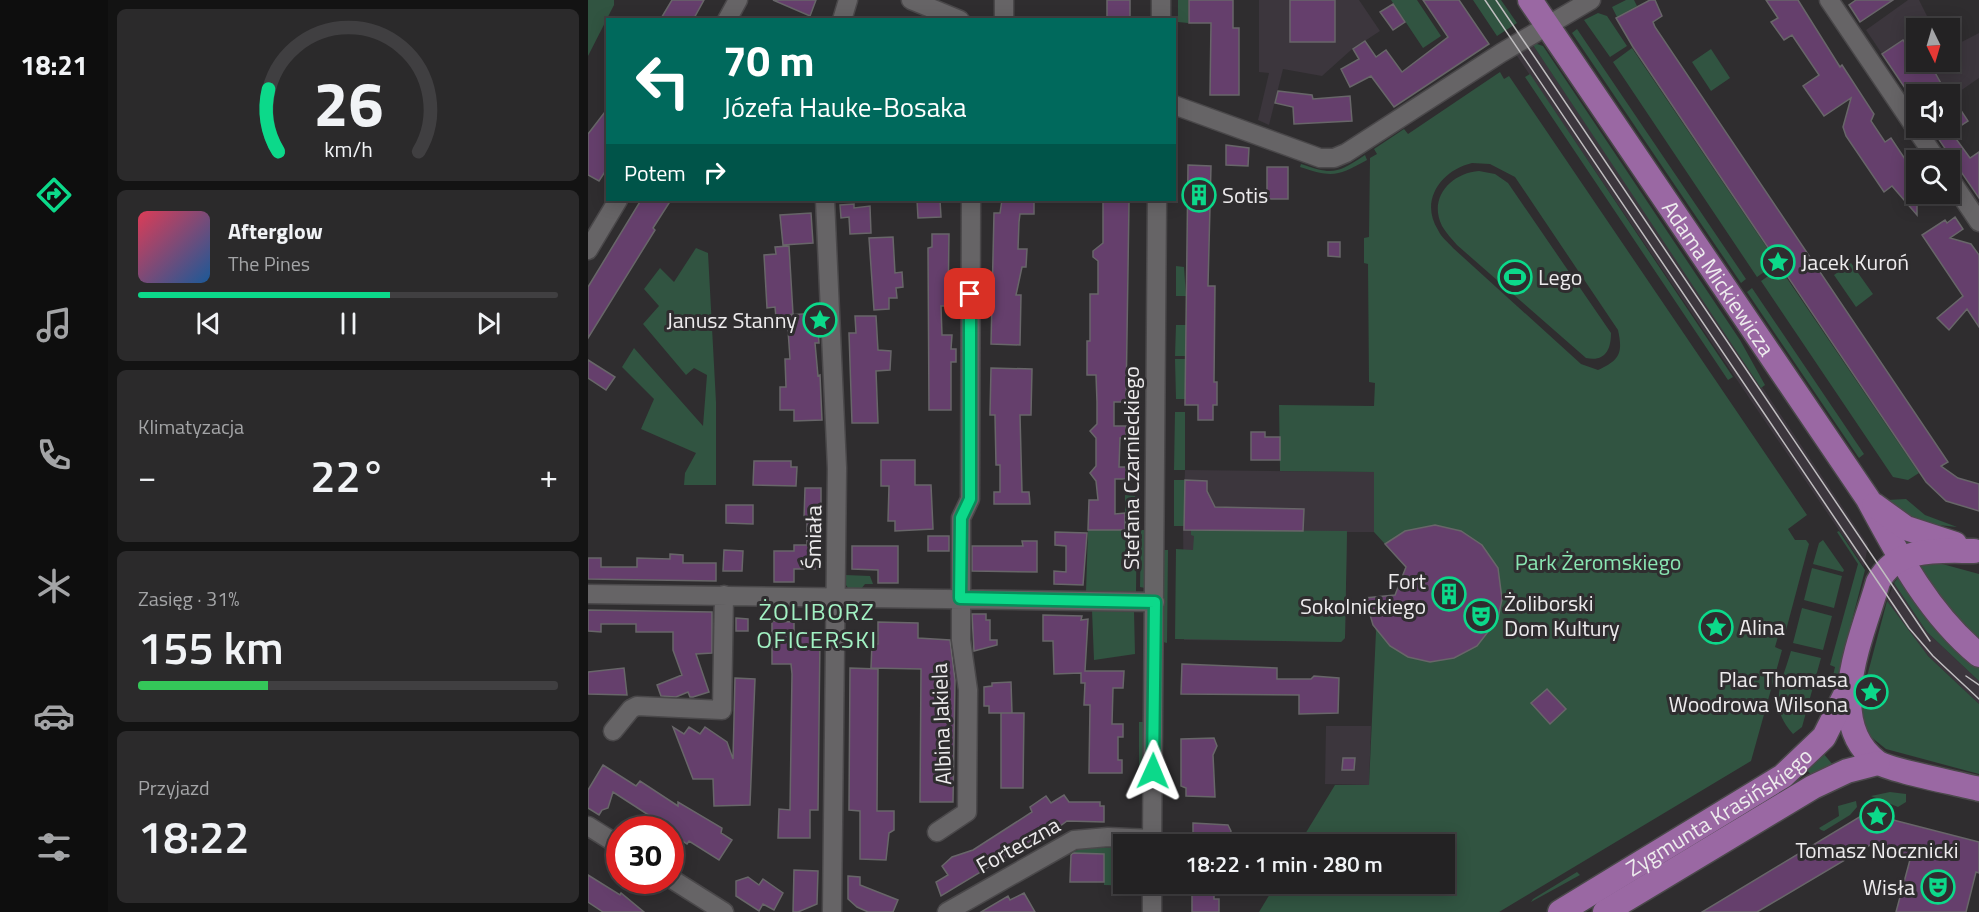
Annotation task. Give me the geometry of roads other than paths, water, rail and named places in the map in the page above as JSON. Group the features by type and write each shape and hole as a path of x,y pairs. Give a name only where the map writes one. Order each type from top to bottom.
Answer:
{"main road":[{"name":"Adama Mickiewicza","path":"1530,0 1868,499 1900,559 1947,625 1979,655"},
{"path":"1868,499 1886,516 1906,528 1977,552"},
{"path":"1977,552 1926,551 1900,559 1888,566 1878,582 1849,686 1848,713 1852,731 1878,763 1979,789"},
{"name":"Zygmunta Krasińskiego","path":"1560,912 1790,771 1827,731 1849,686"},
{"name":"Zygmunta Krasińskiego","path":"1605,912 1804,792 1847,771 1878,763"},
{"path":"1790,771 1799,771 1806,777 1804,792"}],"street":[{"path":"728,18 738,0"},
{"path":"843,18 848,0"},
{"path":"910,0 955,18"},
{"path":"1004,0 1004,18"},
{"path":"1161,0 1161,18"},
{"path":"1176,106 1320,158 1334,158 1346,153 1547,24 1591,0"},
{"path":"1828,0 1930,150"},
{"path":"1960,194 1979,222"},
{"path":"588,250 617,201"},
{"name":"Śmiała","path":"825,201 836,412 832,912"},
{"path":"960,598 961,518 970,499 971,201"},
{"name":"Stefana Czarnieckiego","path":"1152,834 1157,201"},
{"path":"588,594 1155,602"},
{"path":"613,731 631,709 637,706 722,710 724,595"},
{"name":"Albina Jakiela","path":"937,832 967,812 968,690 961,640 960,598"},
{"path":"588,826 606,837"},
{"name":"Forteczna","path":"946,912 1074,840 1113,838"},
{"path":"684,887 724,912"},
{"path":"1152,894 1152,912"}],"tram line":[{"path":"1485,0 1909,628 1933,656 1979,699"},
{"path":"1496,0 1930,641"},
{"path":"1966,676 1979,685"}],"place":[{"name":"Sotis","path":"1199,195"},
{"name":"Jacek Kuroń","path":"1778,262"},
{"name":"Lego","path":"1515,277"},
{"name":"Janusz Stanny","path":"820,320"},
{"name":"Fort Sokolnickiego","path":"1449,594"},
{"name":"Żoliborski Dom Kultury","path":"1481,616"},
{"name":"Alina","path":"1716,627"},
{"name":"Plac Thomasa Woodrowa Wilsona","path":"1871,692"},
{"name":"Tomasz Nocznicki","path":"1877,816"},
{"name":"Wisła","path":"1938,887"}],"district":[{"name":"ŻOLIBORZ OFICERSKI","path":"817,625"}],"park label":[{"name":"Park Żeromskiego","path":"1598,562"}]}
